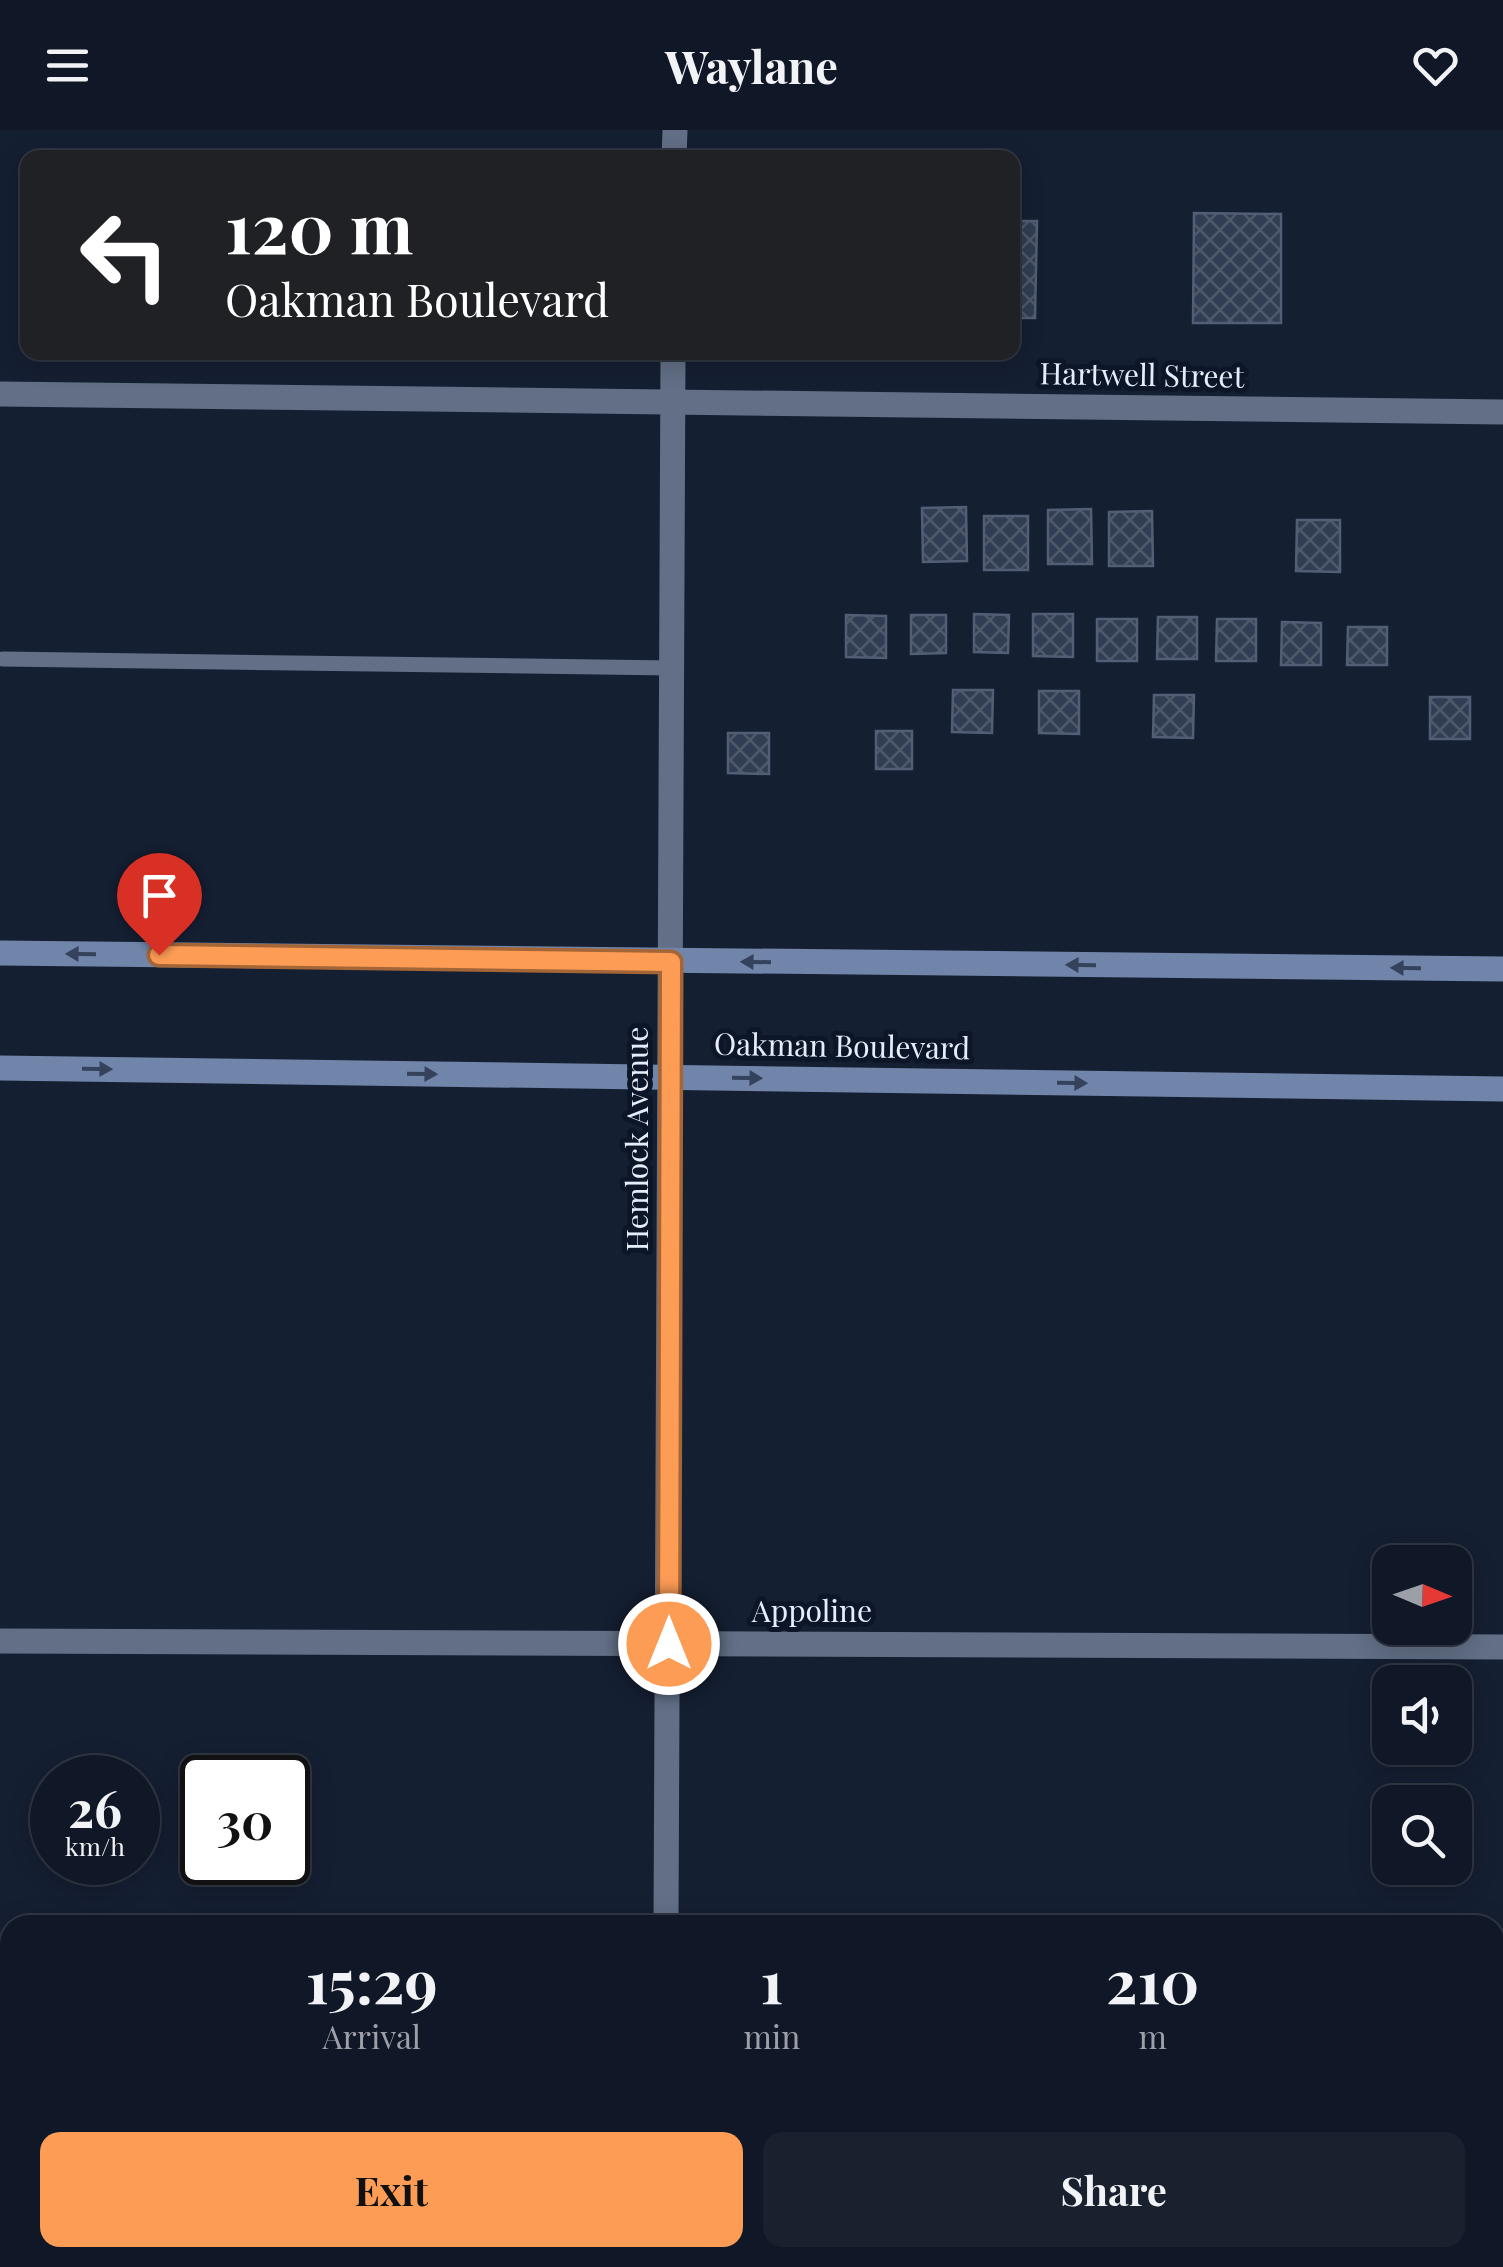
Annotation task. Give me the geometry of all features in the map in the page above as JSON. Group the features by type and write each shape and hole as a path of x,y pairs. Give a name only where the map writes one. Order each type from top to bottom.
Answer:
{"street":[{"name":"Hemlock Avenue","path":"666,1915 674,360"},
{"name":"Hartwell Street","path":"0,394 1503,412"},
{"path":"0,954 1503,969"},
{"name":"Oakman Boulevard","path":"0,1068 1503,1089"},
{"name":"Appoline","path":"0,1641 1503,1647"}],"lane":[{"path":"3,658 672,668"}],"building":[{"path":"1194,213 1281,214 1281,323 1193,323"},
{"path":"1020,221 1037,221 1035,318 1020,318"},
{"path":"966,507 967,561 923,562 922,508"},
{"path":"1091,509 1092,564 1048,564 1048,510"},
{"path":"1152,511 1153,566 1109,566 1109,512"},
{"path":"984,516 1028,516 1028,570 984,570"},
{"path":"1297,520 1340,520 1340,572 1296,571"},
{"path":"974,614 1009,615 1008,653 974,652"},
{"path":"1033,614 1073,614 1073,657 1033,656"},
{"path":"846,615 886,616 886,658 846,657"},
{"path":"911,615 946,615 946,653 911,654"},
{"path":"1158,617 1197,617 1197,659 1157,659"},
{"path":"1097,619 1137,619 1137,661 1097,661"},
{"path":"1217,619 1256,619 1256,661 1216,661"},
{"path":"1282,622 1321,623 1321,665 1281,665"},
{"path":"1348,627 1387,627 1387,665 1347,665"},
{"path":"953,690 993,690 992,733 952,732"},
{"path":"1039,691 1079,691 1079,734 1039,733"},
{"path":"1154,695 1194,695 1193,738 1153,737"},
{"path":"1430,697 1470,697 1470,739 1430,739"},
{"path":"876,731 912,731 912,769 876,769"},
{"path":"728,733 769,733 769,774 728,773"}],"route":[{"path":"159,955 671,962 669,1644"}]}
